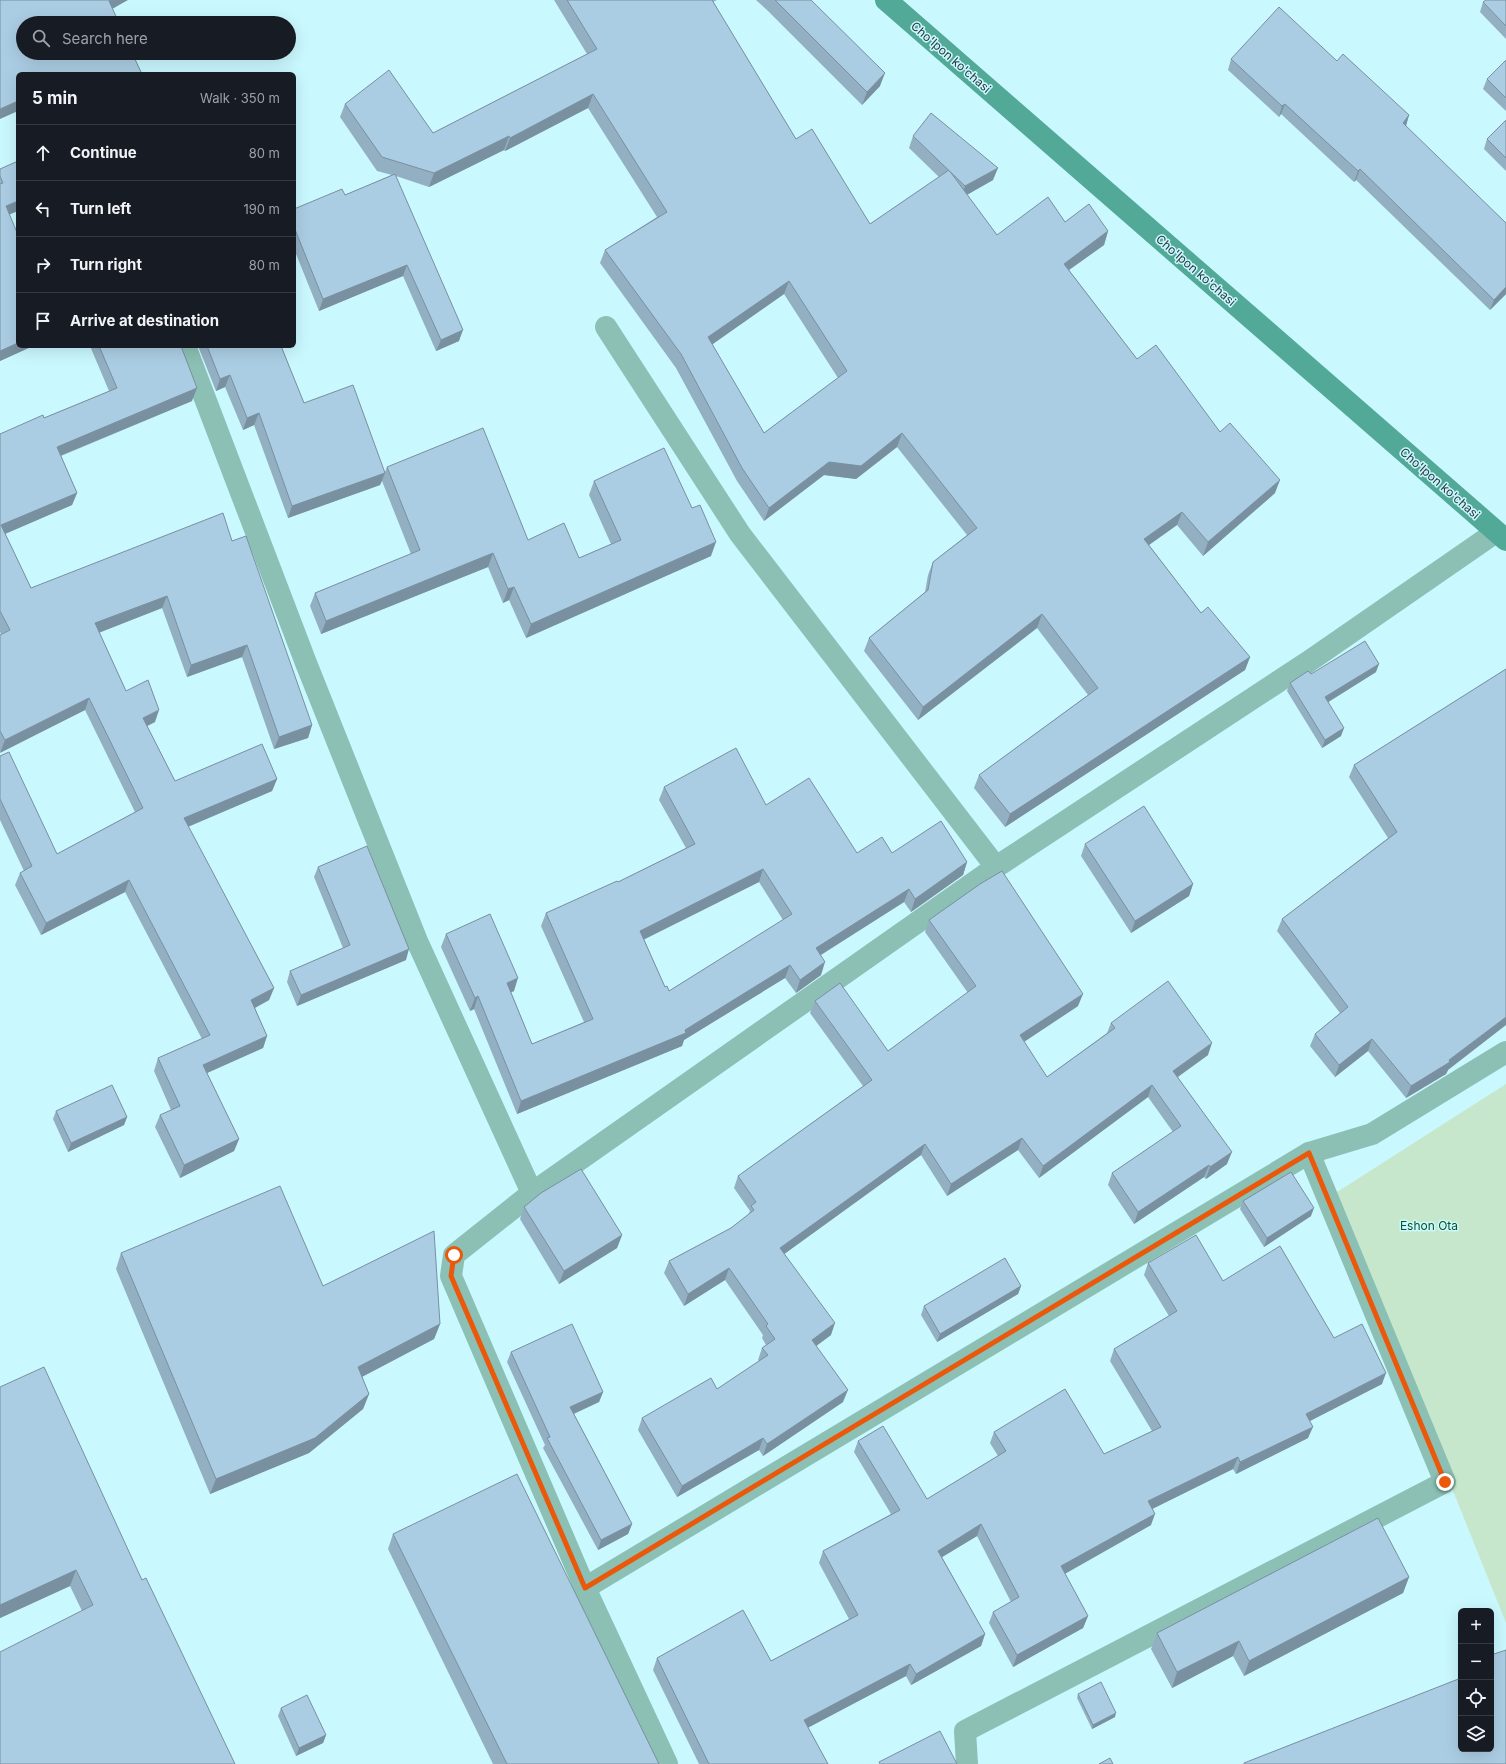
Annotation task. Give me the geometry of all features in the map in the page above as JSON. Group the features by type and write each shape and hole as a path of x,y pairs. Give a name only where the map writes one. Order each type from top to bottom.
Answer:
{"main road":[{"name":"Cho'lpon ko'chasi","path":"890,1 1501,536"}],"street":[{"path":"606,327 740,534 996,867"},
{"path":"186,348 306,663 417,941 532,1193"},
{"path":"667,1764 585,1588 451,1276 454,1255 532,1193 996,867 1501,536"},
{"path":"585,1588 1309,1153 1372,1134 1506,1052"},
{"path":"968,1764 965,1731 1445,1482 1309,1153"}],"green space":[{"name":"Eshon Ota","path":"1506,1084 1506,1623 1334,1194"}],"building":[{"path":"0,0 111,0 109,1 116,16 16,16 16,60 135,60 141,72 16,72 16,102 0,109"},
{"path":"567,0 712,0 796,139 812,129 870,224 949,170 997,235 1048,197 1065,222 1089,204 1108,231 1064,264 1137,359 1156,345 1220,432 1230,423 1280,480 1208,542 1182,512 1144,539 1201,613 1208,607 1250,657 1010,814 979,775 1098,688 1042,614 923,707 869,638 928,590 933,562 977,528 902,433 861,466 829,462 769,508 742,468 681,354 605,250 667,212 593,94 510,138 509,136 434,173 382,157 345,104 389,70 433,133 597,49","holes":["789,281 847,371 764,433 708,337"]},
{"path":"775,0 811,0 885,73 867,92"},
{"path":"1486,0 1506,0 1506,26 1483,2"},
{"path":"1279,7 1337,61 1343,54 1409,115 1403,123 1506,223 1506,287 1494,300 1360,169 1358,171 1285,104 1282,106 1231,59"},
{"path":"1506,60 1506,98 1487,79"},
{"path":"931,113 998,168 965,186 913,136"},
{"path":"1506,120 1506,158 1487,139"},
{"path":"16,162 16,202 6,206 16,230 16,344 0,351 0,184 3,183 0,176 0,169"},
{"path":"395,174 463,330 441,340 407,265 323,299 296,232 296,208 342,189 345,195"},
{"path":"100,348 182,348 197,388 57,447 77,493 1,525 31,588 223,513 232,541 246,536 312,725 279,737 247,645 191,665 167,596 95,623 126,691 148,680 159,710 143,718 175,781 262,744 277,779 184,818 274,988 251,1000 267,1036 203,1065 239,1139 184,1165 160,1115 180,1106 158,1058 210,1035 129,880 46,923 20,873 32,866 0,799 0,756 9,752 57,854 143,808 89,698 5,740 0,731 0,635 10,630 0,611 0,434 43,415 44,418 117,388"},
{"path":"208,348 282,348 304,403 353,385 385,473 292,506 259,413 247,418 230,375 220,379"},
{"path":"483,428 528,540 564,523 579,558 621,540 594,481 664,448 692,508 700,505 716,542 531,624 514,587 508,589 493,553 326,621 315,593 420,550 387,467"},
{"path":"1365,641 1379,664 1325,697 1344,728 1325,740 1290,683 1308,671 1311,674"},
{"path":"1506,669 1506,1017 1449,1060 1450,1062 1411,1086 1372,1039 1339,1065 1315,1034 1348,1007 1282,919 1397,832 1354,765"},
{"path":"736,748 766,805 809,778 857,853 882,837 892,853 941,821 967,862 915,899 909,889 816,948 825,962 800,980 790,965 685,1030 686,1033 521,1101 478,996 475,998 446,934 490,914 518,978 507,983 532,1044 593,1019 546,913 617,881 618,882 695,844 664,787","holes":["763,869 792,914 669,991 667,986 665,987 640,931"]},
{"path":"1144,806 1193,884 1135,921 1085,844"},
{"path":"367,846 409,949 301,995 290,971 350,945 318,867"},
{"path":"1002,871 1083,994 1020,1035 1047,1077 1115,1028 1111,1023 1168,981 1212,1043 1173,1071 1232,1152 1210,1167 1209,1165 1138,1212 1112,1173 1181,1126 1152,1085 1043,1166 1022,1138 951,1184 925,1144 780,1248 835,1323 812,1340 848,1390 767,1444 763,1438 682,1486 642,1418 711,1378 717,1389 768,1355 762,1348 775,1339 766,1326 768,1324 729,1268 688,1294 669,1261 731,1228 754,1210 751,1206 756,1202 738,1176 872,1080 815,1001 840,983 888,1051 976,986 929,920 980,884"},
{"path":"112,1085 127,1117 71,1143 56,1111"},
{"path":"581,1169 622,1235 564,1271 524,1207 541,1193"},
{"path":"1291,1172 1314,1208 1267,1238 1243,1201"},
{"path":"280,1186 323,1286 434,1231 440,1324 358,1367 369,1394 315,1438 216,1479 121,1253"},
{"path":"1196,1235 1223,1281 1280,1246 1334,1338 1362,1324 1386,1373 1306,1414 1313,1427 1240,1462 1238,1457 1148,1501 1155,1514 1061,1566 1088,1616 1017,1655 993,1612 1019,1597 981,1524 938,1551 985,1634 916,1674 910,1664 804,1720 828,1764 709,1764 657,1658 743,1610 771,1661 858,1615 823,1551 900,1510 858,1441 883,1426 927,1499 1006,1451 994,1432 1065,1389 1104,1454 1161,1427 1114,1349 1177,1311 1148,1263"},
{"path":"1005,1258 1021,1286 940,1334 924,1306"},
{"path":"572,1324 603,1392 570,1407 632,1524 601,1540 547,1438 550,1437 511,1352"},
{"path":"44,1367 142,1580 146,1578 235,1764 0,1764 0,1652 93,1605 76,1570 0,1605 0,1387"},
{"path":"517,1474 659,1764 507,1764 393,1534"},
{"path":"1378,1518 1409,1577 1249,1661 1239,1641 1177,1672 1157,1633"},
{"path":"1506,1650 1506,1764 1244,1764 1458,1679 1458,1752 1494,1752 1494,1654"},
{"path":"1101,1682 1116,1713 1093,1725 1078,1694"},
{"path":"307,1695 326,1735 299,1748 281,1708"},
{"path":"940,1731 957,1764 880,1764 879,1762"},
{"path":"1110,1758 1113,1764 1099,1764"}],"route":[{"path":"454,1255 451,1276 585,1588 1309,1153 1445,1482"}]}
